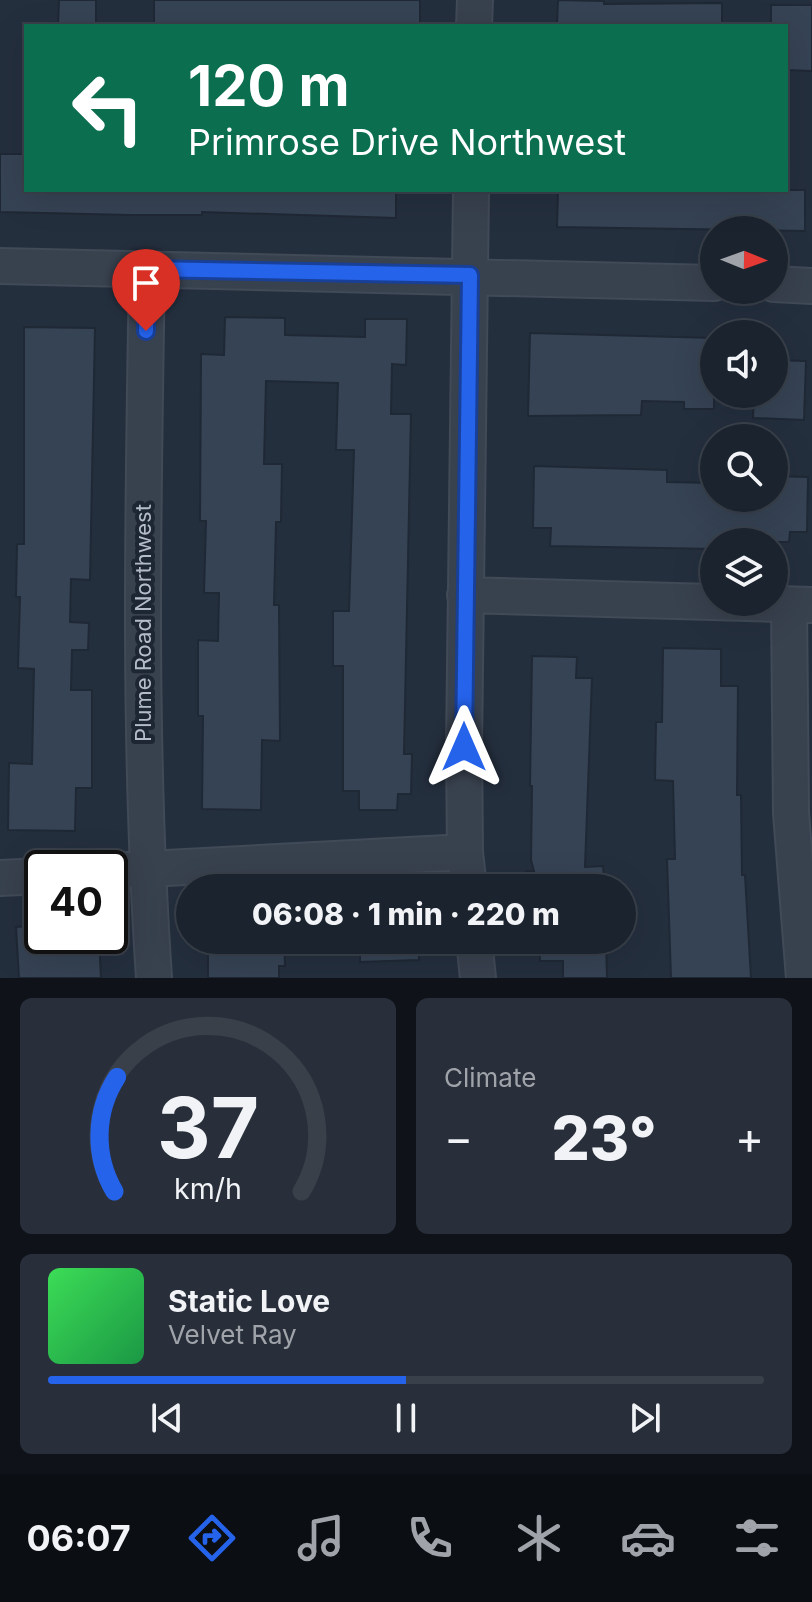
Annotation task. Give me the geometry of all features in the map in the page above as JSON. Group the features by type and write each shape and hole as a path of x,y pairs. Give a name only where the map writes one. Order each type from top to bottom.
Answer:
{"street":[{"path":"474,24 475,0"},
{"path":"467,874 465,595 471,192"},
{"path":"0,266 700,283"},
{"name":"Plume Road Northwest","path":"147,269 141,663 147,869 154,978"},
{"path":"788,285 812,286"},
{"path":"465,595 801,605 791,813 804,978"},
{"path":"128,870 465,852"},
{"path":"0,878 24,877"},
{"path":"475,954 478,978"}],"building":[{"path":"59,0 96,0 96,24 58,24"},
{"path":"154,0 420,0 420,24 154,24"},
{"path":"558,0 604,1 604,4 722,3 722,24 557,24"},
{"path":"771,5 812,5 812,71 788,70 788,24 771,24"},
{"path":"0,154 24,154 24,192 396,192 396,218 202,212 202,215 131,215 0,212"},
{"path":"805,190 805,231 788,231 788,216 700,216 700,229 557,227 558,192"},
{"path":"225,317 285,318 285,335 365,337 365,319 407,319 406,365 392,364 391,414 411,414 404,754 412,754 411,794 398,794 397,810 359,810 359,791 343,791 343,666 333,666 333,611 349,611 354,450 336,450 338,383 266,381 264,464 282,464 281,522 276,522 274,605 279,605 280,741 262,740 261,810 202,809 203,716 198,716 198,640 218,641 219,593 204,593 206,521 200,521 201,354 224,355"},
{"path":"24,327 95,328 90,580 71,579 70,622 89,623 88,650 72,650 71,690 92,690 92,788 76,788 75,831 8,830 9,763 32,764 34,669 18,668 20,597 16,597 17,544 24,544"},
{"path":"530,333 700,338 700,408 714,409 684,409 684,402 642,401 641,415 528,416"},
{"path":"788,360 806,361 804,420 753,418 753,408 788,408"},
{"path":"534,466 667,470 667,482 700,483 700,512 788,512 788,476 808,477 807,532 790,532 789,542 788,528 700,528 700,549 550,546 551,528 533,528"},
{"path":"663,648 721,649 721,686 738,686 737,795 741,795 742,875 745,875 751,978 671,978 667,859 675,859 673,781 655,780 656,722 662,722"},
{"path":"532,656 577,657 576,678 592,678 585,867 603,866 604,874 526,874 526,871 534,871 531,860"},
{"path":"24,926 24,954 100,954 101,978 19,978 16,927"},
{"path":"208,954 285,954 285,966 279,966 279,978 208,978"},
{"path":"360,954 419,954 419,960 360,962"},
{"path":"540,954 606,954 607,978 563,978 563,961 540,961"}],"route":[{"path":"146,331 147,269 470,275 464,747"}]}
